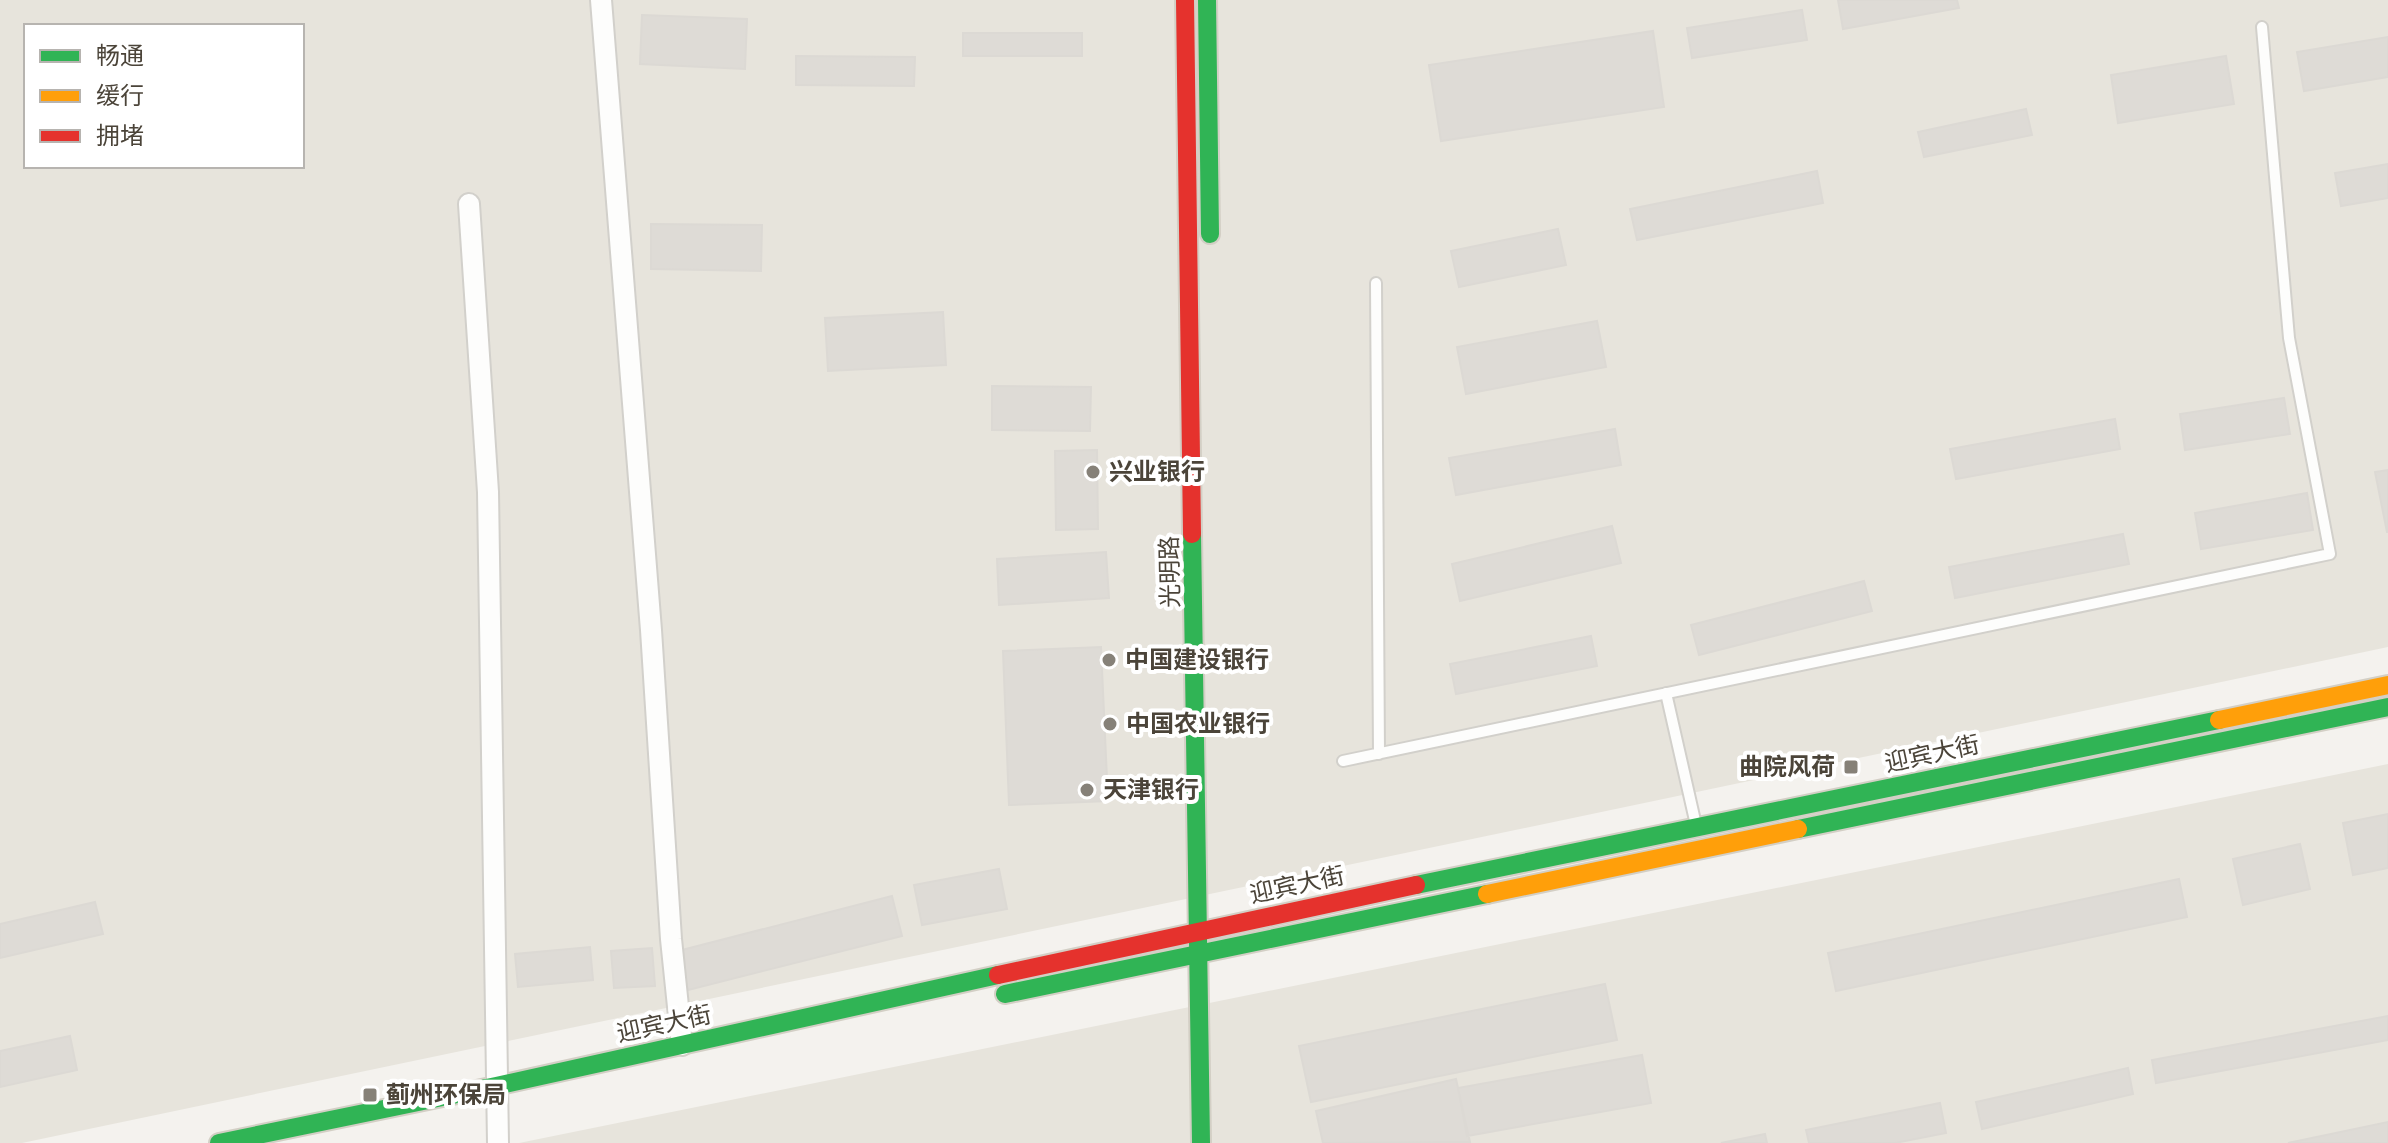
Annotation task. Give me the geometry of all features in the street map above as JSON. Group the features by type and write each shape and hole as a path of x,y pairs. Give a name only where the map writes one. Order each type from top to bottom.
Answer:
{"main road":[{"name":"光明路","path":"1185,0 1211,922 1201,1143"},
{"path":"1207,0 1210,254"},
{"name":"迎宾大街","path":"421,1120 496,1095 682,1045 1211,922 2388,685"},
{"name":"迎宾大街","path":"981,1000 1211,955 2388,707"},
{"name":"迎宾大街","path":"219,1143 637,1074"}],"street":[{"path":"601,0 651,630 671,939 682,1045"},
{"path":"469,204 488,492 498,1143"}],"lane":[{"path":"1343,761 2330,554 2289,338 2262,27"},
{"path":"1376,283 1379,754"},
{"path":"1666,693 1697,826"}],"shaded area":[{"path":"0,0 2388,0 2388,647 22,1143 0,1143"},
{"path":"2388,764 2388,1143 519,1143"}],"building":[{"path":"1838,0 1957,0 1959,8 1843,29"},
{"path":"1802,10 1807,40 1692,58 1687,28"},
{"path":"642,15 747,19 745,69 640,64"},
{"path":"1653,31 1664,107 1441,141 1429,65"},
{"path":"963,33 1082,33 1082,56 963,56"},
{"path":"2388,37 2388,77 2304,91 2297,52"},
{"path":"796,56 915,57 914,86 796,85"},
{"path":"2226,56 2234,104 2118,123 2111,75"},
{"path":"2026,109 2032,135 1924,157 1918,132"},
{"path":"2388,164 2388,198 2341,206 2335,173"},
{"path":"1817,171 1823,203 1637,240 1630,209"},
{"path":"651,224 762,225 761,271 651,269"},
{"path":"1558,229 1566,265 1459,287 1451,251"},
{"path":"943,312 946,365 828,371 825,318"},
{"path":"1597,321 1606,367 1466,394 1457,347"},
{"path":"992,386 1091,387 1090,431 992,430"},
{"path":"2284,398 2290,434 2185,450 2180,414"},
{"path":"2115,419 2120,449 1956,479 1950,449"},
{"path":"1615,429 1621,465 1456,495 1449,458"},
{"path":"1097,450 1098,529 1056,530 1055,451"},
{"path":"2388,470 2388,532 2387,532 2375,472"},
{"path":"2307,493 2313,530 2201,549 2195,513"},
{"path":"1612,526 1621,563 1460,601 1452,564"},
{"path":"2123,534 2129,564 1955,598 1949,567"},
{"path":"1106,552 1109,598 999,605 997,559"},
{"path":"1864,581 1872,611 1699,655 1691,625"},
{"path":"1591,636 1597,666 1456,694 1450,664"},
{"path":"1101,647 1108,801 1009,805 1003,651"},
{"path":"2388,814 2388,868 2353,875 2343,823"},
{"path":"2300,844 2310,889 2243,905 2233,859"},
{"path":"999,869 1007,909 922,925 914,885"},
{"path":"2179,879 2187,917 1836,991 1828,953"},
{"path":"892,896 902,936 688,990 678,951"},
{"path":"95,902 103,934 0,958 0,924"},
{"path":"590,947 593,980 518,987 515,954"},
{"path":"652,948 655,986 614,988 611,951"},
{"path":"1605,984 1617,1040 1311,1102 1299,1046"},
{"path":"2388,1016 2388,1040 2156,1083 2152,1060"},
{"path":"70,1036 77,1070 0,1087 0,1051"},
{"path":"1642,1055 1651,1103 1467,1136 1458,1088"},
{"path":"2128,1068 2133,1094 1982,1129 1976,1102"},
{"path":"1456,1079 1470,1142 1323,1143 1316,1111"},
{"path":"1940,1103 1946,1133 1895,1143 1809,1143 1806,1130"},
{"path":"2388,1122 2388,1143 2288,1143"},
{"path":"1765,1134 1767,1143 1721,1143"}],"traffic: fast":[{"path":"1207,0 1210,234"},
{"path":"1192,534 1201,1143"},
{"path":"1798,829 2388,707"},
{"path":"1416,885 2219,720"},
{"path":"1005,994 1487,894"},
{"path":"219,1143 496,1086 998,975"}],"traffic: slow":[{"path":"2219,720 2388,685"},
{"path":"1487,894 1798,829"}],"traffic: jam":[{"path":"1185,0 1192,534"},
{"path":"998,975 1416,885"}],"place":[{"name":"兴业银行","path":"1093,472"},
{"name":"中国建设银行","path":"1109,660"},
{"name":"中国农业银行","path":"1110,724"},
{"name":"曲院风荷","path":"1851,767"},
{"name":"天津银行","path":"1087,790"},
{"name":"蓟州环保局","path":"370,1095"}]}
